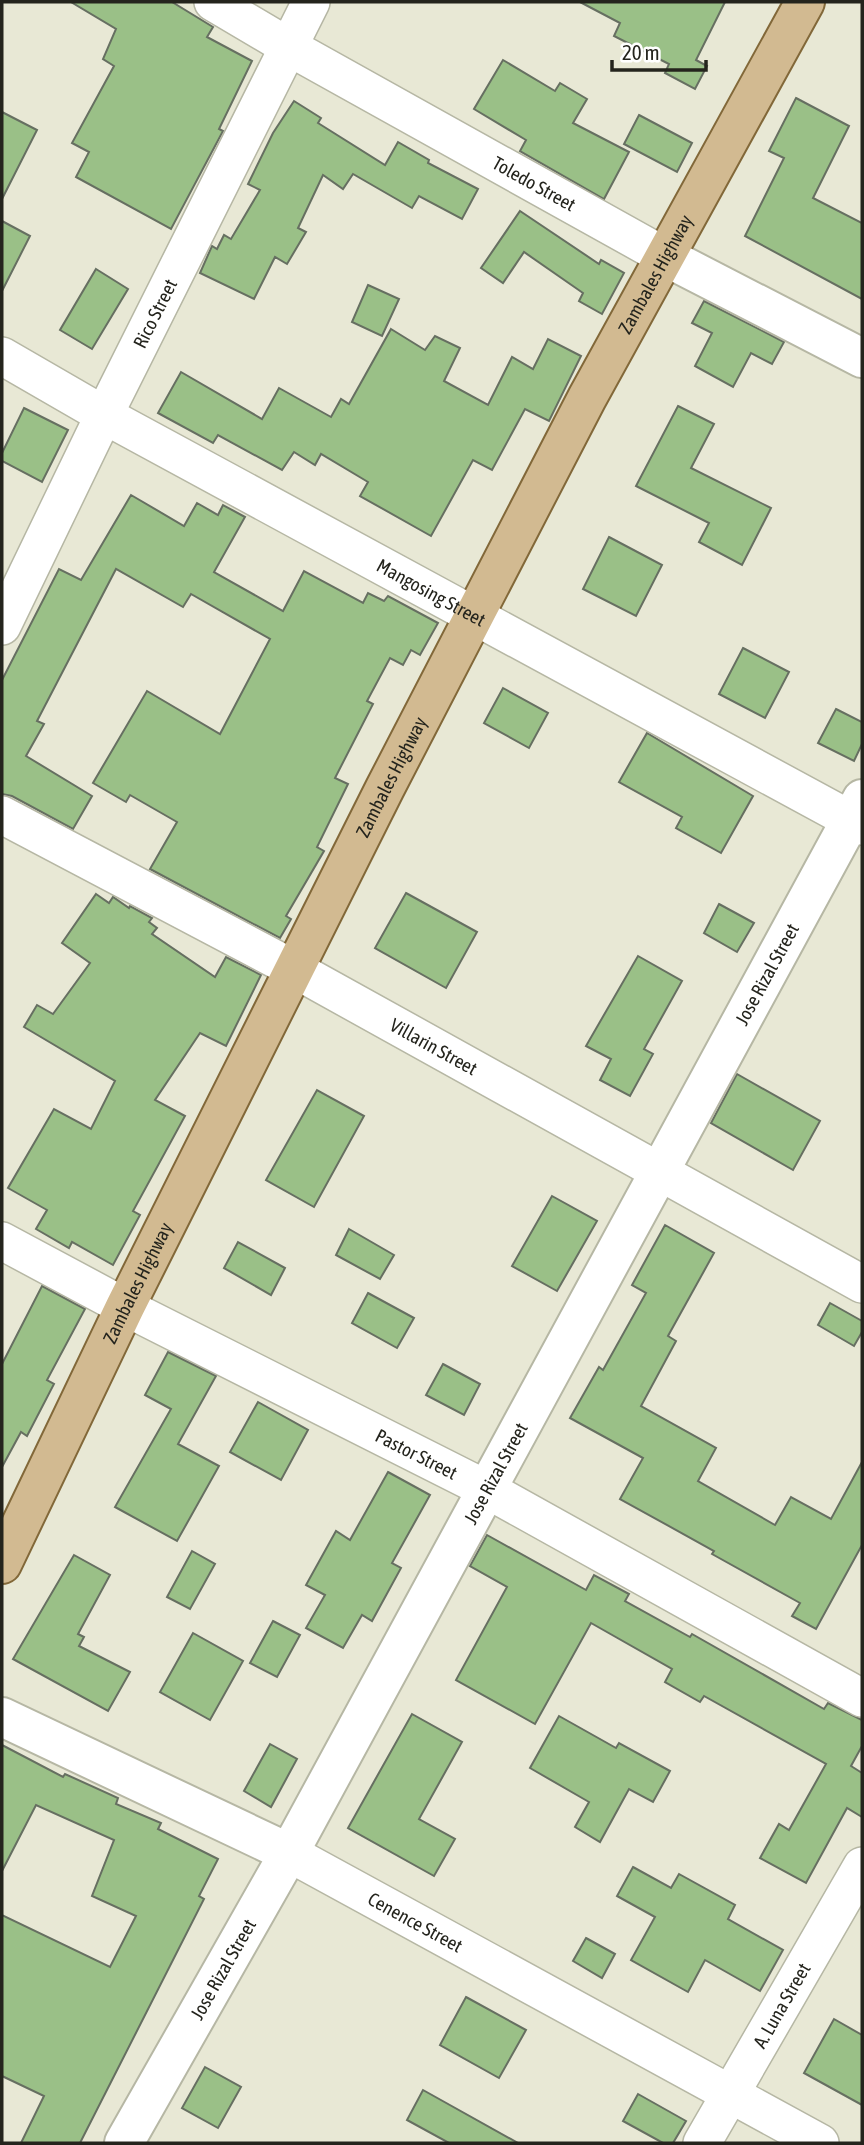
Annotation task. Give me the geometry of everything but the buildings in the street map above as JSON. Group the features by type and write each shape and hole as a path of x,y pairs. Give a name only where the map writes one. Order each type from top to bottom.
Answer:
{"main road":[{"name":"Zambales Highway","path":"2,1564 125,1307 294,969 587,398 804,2"}],"street":[{"name":"Toledo Street","path":"213,2 666,257 862,358"},
{"name":"Rico Street","path":"2,626 104,415 311,2"},
{"name":"Mangosing Street","path":"2,356 104,415 476,615 859,815"},
{"name":"Villarin Street","path":"2,815 294,969 862,1284"},
{"name":"Jose Rizal Street","path":"124,2143 289,1853 659,1171 859,815"},
{"name":"Pastor Street","path":"2,1241 125,1307 486,1489 862,1698"},
{"name":"Cenence Street","path":"2,1717 289,1853 820,2143"},
{"name":"A. Luna Street","path":"702,2143 862,1866"}]}
